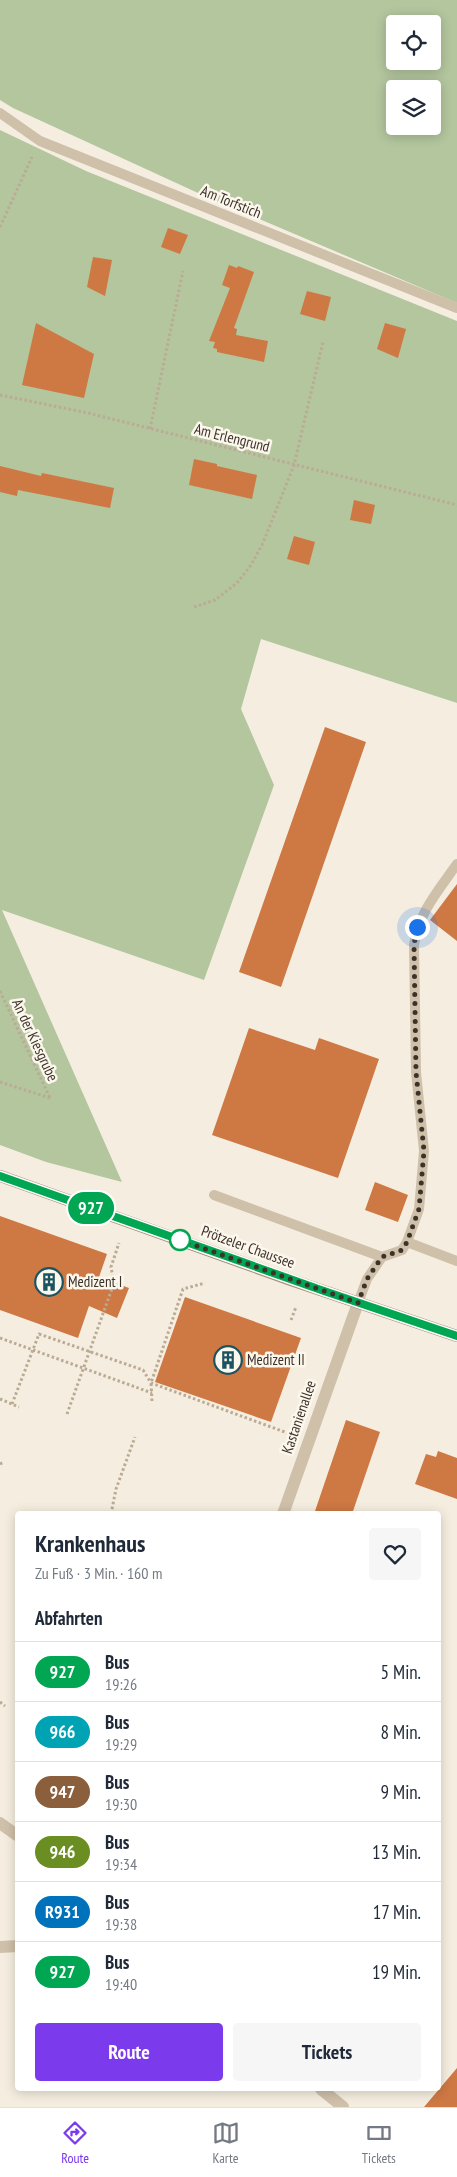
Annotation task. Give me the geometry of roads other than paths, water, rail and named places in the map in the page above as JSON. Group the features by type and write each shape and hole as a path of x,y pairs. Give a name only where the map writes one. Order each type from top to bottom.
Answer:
{"main road":[{"name":"Prötzeler Chaussee","path":"0,1176 358,1303 457,1336"}],"street":[{"name":"Kastanienallee","path":"284,1511 307,1441 358,1303"},
{"path":"0,1823 15,1834"},
{"path":"0,1947 15,1946"},
{"path":"323,2091 343,2107"}],"lane":[{"name":"Am Torfstich","path":"0,114 40,141 457,308"},
{"path":"358,1303 367,1279 382,1257 402,1250 407,1242 419,1209 424,1151 416,1072 414,945 417,927 429,902 457,864"},
{"path":"214,1195 382,1257"},
{"path":"407,1242 457,1261"}],"place":[{"name":"Medizent I","path":"49,1282"},
{"name":"Medizent II","path":"228,1360"}]}
